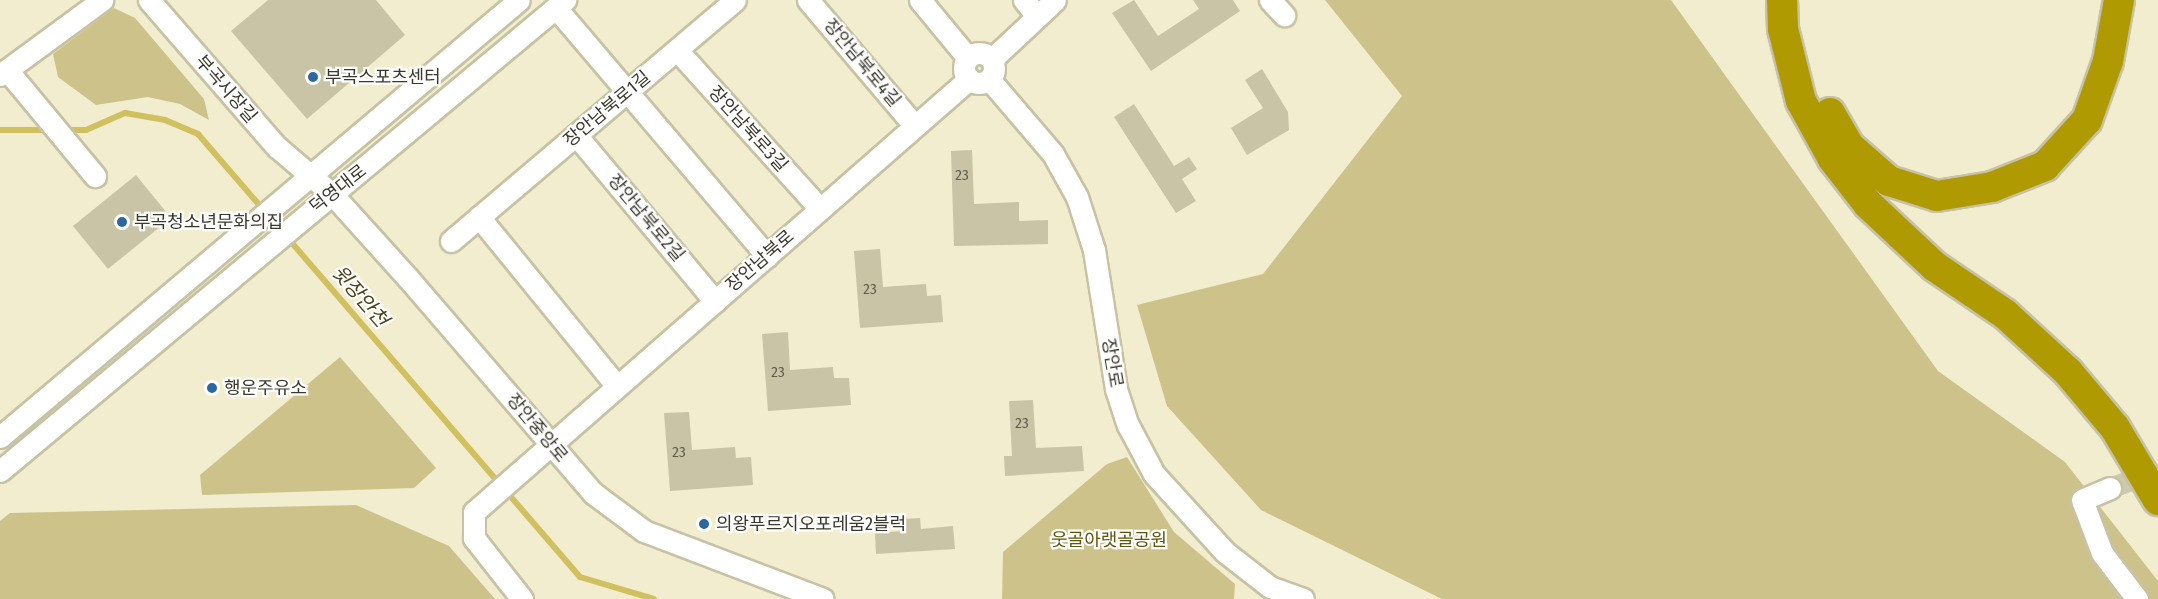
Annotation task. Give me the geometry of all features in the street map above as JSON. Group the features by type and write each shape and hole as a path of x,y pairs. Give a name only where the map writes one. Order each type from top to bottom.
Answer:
{"highway":[{"path":"1782,0 1783,29 1801,101 1833,159 1868,204 1934,266 2005,314 2068,372 2115,428 2158,500"},
{"path":"1800,0 1816,91 1850,147 1889,181 1937,196 1992,187 2045,166 2087,120 2109,61 2119,0"}],"street":[{"path":"95,176 23,90 3,73 102,0"},
{"name":"부곡시장길","path":"149,0 277,147 309,173"},
{"name":"덕영대로","path":"0,437 292,187 519,0"},
{"name":"장안남북로1길","path":"451,241 735,0"},
{"name":"장안남북로4길","path":"808,0 915,126"},
{"name":"장안로","path":"920,0 1053,154 1077,197 1094,250 1116,389 1128,425 1154,474 1224,552 1270,586 1303,599"},
{"name":"장안남북로","path":"522,599 474,538 474,512 979,69 1031,8 1055,0"},
{"path":"560,4 626,93 767,256"},
{"name":"덕영대로","path":"0,471 273,240 332,194 560,4"},
{"name":"장안남북로3길","path":"677,50 820,209"},
{"name":"장안남북로2길","path":"576,135 715,301"},
{"name":"장안중앙로","path":"309,173 332,194 593,493 644,531 789,592 824,599"},
{"path":"479,217 617,386"},
{"path":"2110,488 2082,500 2102,553 2138,599"}],"green space":[{"path":"1325,0 1671,0 1938,371 2065,462 2158,581 2158,599 1442,599 1261,510 1167,406 1137,305 1263,274 1402,96"},
{"path":"114,8 135,18 204,99 209,120 180,104 148,97 96,105 58,77 53,54"},
{"path":"340,357 436,468 414,488 202,495 200,475"},
{"name":"웃골아랫골공원","path":"1127,457 1174,532 1235,584 1234,599 1002,599 1003,552 1107,464"},
{"path":"356,505 449,546 495,599 0,599 0,521 10,513"}],"building":[{"name":"부곡스포츠센터","path":"268,0 376,0 405,35 307,119 231,31"},
{"path":"1134,0 1158,36 1199,9 1193,0 1233,0 1240,11 1151,71 1112,13"},
{"path":"1262,69 1288,112 1289,130 1247,155 1231,128 1263,108 1245,80"},
{"path":"1134,104 1174,166 1189,157 1197,169 1182,179 1196,201 1176,213 1114,117"},
{"path":"972,150 974,204 1019,202 1019,221 1048,220 1048,244 954,246 951,151"},
{"name":"부곡청소년문화의집","path":"136,175 171,218 108,269 73,226"},
{"path":"880,249 883,287 926,284 927,296 941,295 943,322 860,328 854,251"},
{"path":"788,332 790,370 833,367 834,378 849,378 851,405 768,411 762,334"},
{"path":"1033,400 1036,448 1082,446 1084,471 1005,476 1004,456 1012,456 1009,401"},
{"path":"689,412 692,450 735,447 736,458 751,457 753,485 670,491 664,413"},
{"path":"920,518 921,529 953,526 955,549 876,554 875,533 902,531 902,519"}],"waterway":[{"name":"윗장안천","path":"64,130 86,130 125,113 165,120 198,134 580,577 654,599"},
{"name":"윗장안천","path":"0,130 51,130"}],"tunnel":[{"path":"2110,488 2158,470"}],"place":[{"name":"부곡스포츠센터","path":"313,77"},
{"name":"부곡청소년문화의집","path":"122,222"},
{"name":"행운주유소","path":"212,388"},
{"name":"의왕푸르지오포레움2블럭","path":"704,524"}]}
